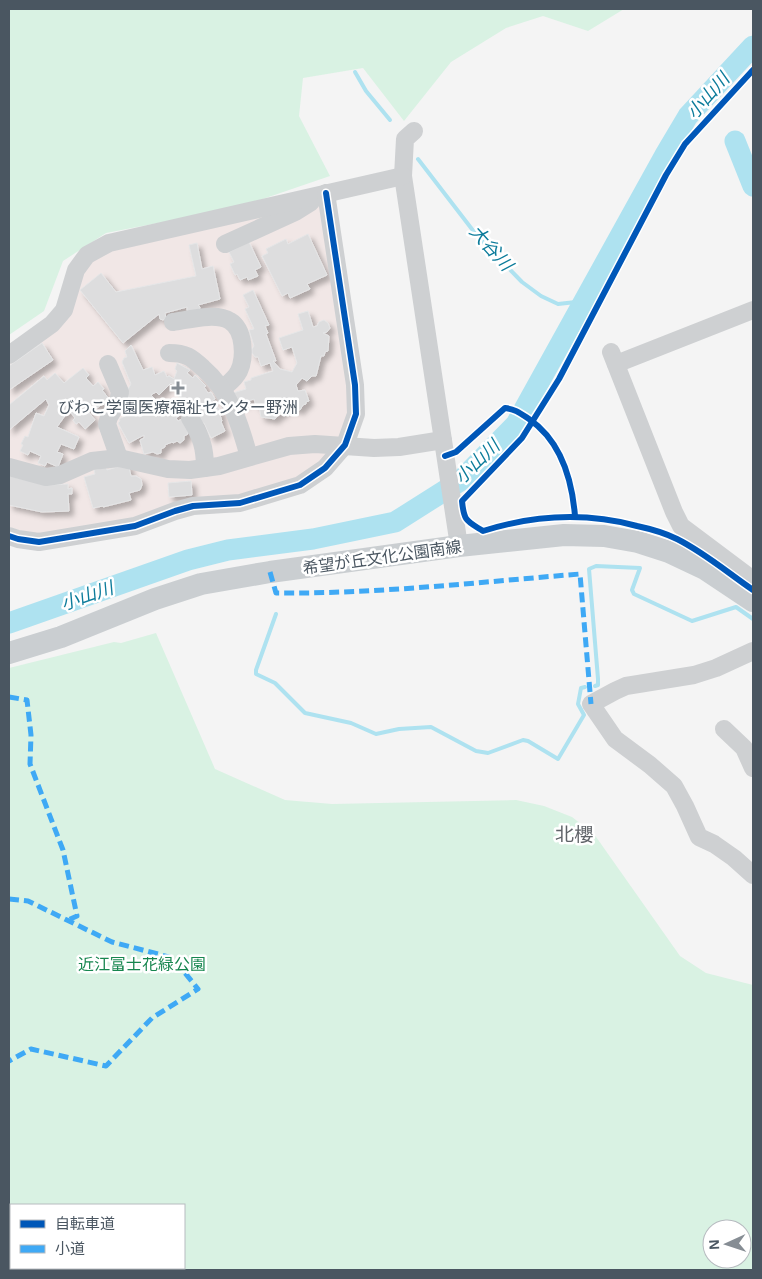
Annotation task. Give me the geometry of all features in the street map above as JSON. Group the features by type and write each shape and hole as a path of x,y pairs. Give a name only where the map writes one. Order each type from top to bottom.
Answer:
{"main road":[{"name":"希望が丘文化公園南線","path":"9,653 61,637 156,599 201,584 270,572 459,546 564,535 604,536 638,542 669,552 705,569 753,601"}],"street":[{"path":"414,131 405,138 403,176 459,546"},
{"path":"9,355 52,324 64,310 76,270 87,255 109,243 403,176"},
{"path":"225,244 295,212 326,193"},
{"path":"9,536 39,542 135,526 193,506 240,503 258,499 300,485 326,468 345,445 356,414 355,385 326,193"},
{"path":"753,310 614,358 674,512 682,526 753,580"},
{"path":"173,322 206,317 220,318 230,321 238,329 242,342 243,358 236,376 223,388"},
{"path":"169,353 180,353 192,357 223,388 240,425 249,457"},
{"path":"108,364 120,392 118,402 109,417 108,424 119,458"},
{"path":"190,418 202,439 205,468"},
{"path":"9,467 46,477 60,475 92,461 119,458 168,469 190,470 205,468 289,446 315,444 374,448 399,447 443,440"},
{"path":"753,651 716,668 694,675 626,686 591,704 615,739 674,786 699,837 714,844 734,858 753,875"},
{"path":"724,729 744,748 753,768"}],"shaded area":[{"name":"びわこ学園医療福祉センター野洲","path":"322,206 351,414 327,458 297,479 244,496 134,520 36,535 9,527 9,362 69,318 80,278 89,262 111,250 283,208"}],"green space":[{"path":"9,9 624,9 588,31 543,16 506,28 451,62 404,121 363,68 303,78 299,116 330,176 254,202 106,233 63,261 44,311 9,335"},
{"name":"近江富士花緑公園","path":"156,633 215,769 285,800 332,804 516,800 544,806 572,817 594,834 680,956 706,973 753,985 753,1270 9,1270 9,668 114,642 121,643"}],"building":[{"path":"308,234 327,275 307,284 310,289 290,298 288,293 282,296 262,256 268,253 266,249 286,239 288,244"},
{"path":"249,242 261,267 255,270 258,276 248,280 247,277 240,280 237,274 235,275 230,264 234,262 229,252"},
{"path":"197,243 202,269 213,266 220,299 198,305 200,307 199,312 190,315 187,307 165,313 166,318 163,320 160,319 159,314 123,343 80,290 101,273 116,292 196,276 189,245"},
{"path":"253,290 269,325 265,326 276,361 273,361 280,369 292,372 297,363 292,347 283,350 279,338 303,330 298,314 308,311 313,327 324,320 330,328 327,332 323,333 329,336 328,351 325,352 324,356 321,356 316,376 312,376 307,381 302,378 296,385 298,391 305,390 309,401 300,410 294,408 290,410 290,408 282,411 283,413 275,419 261,417 259,405 256,406 254,399 237,405 233,393 246,389 244,382 251,380 251,378 273,371 270,363 261,366 258,357 255,357 252,353 254,346 249,330 254,329 245,309 249,307 243,295"},
{"path":"42,343 53,360 9,390 9,366"},
{"path":"131,345 143,370 152,367 155,375 164,371 167,377 169,376 174,379 177,363 190,370 187,373 193,378 195,375 206,386 204,387 208,393 211,392 215,399 208,403 211,410 218,407 222,414 220,415 221,422 225,431 211,438 204,423 199,425 181,403 176,407 180,415 176,418 178,421 182,419 190,429 187,432 188,434 184,436 184,440 180,443 177,441 165,445 161,449 161,453 157,454 153,452 144,454 140,440 144,438 144,435 129,443 118,423 119,419 136,411 139,417 146,414 140,401 134,401 128,397 127,391 131,384 122,362 127,357 125,351","holes":["171,383 180,392 177,395 180,398 168,410 161,407 151,395 156,392 159,395"]},
{"path":"83,368 89,375 86,378 93,386 98,382 109,399 97,408 94,404 87,410 95,420 85,429 79,422 76,424 73,420 75,418 69,410 57,427 79,437 74,449 61,444 57,452 63,454 58,467 47,462 45,466 38,463 41,456 30,451 28,455 20,451 25,436 28,437 36,413 44,416 49,405 46,399 9,430 9,405 44,376 47,380 55,373 64,383"},
{"path":"128,464 131,476 141,479 142,485 140,490 129,493 131,500 93,508 84,477 95,474 94,470 106,467 107,470"},
{"path":"9,476 48,485 68,484 68,489 72,488 72,494 68,494 69,511 42,512 9,505"},
{"path":"191,481 192,495 169,497 168,483"}],"waterway":[{"name":"小山川","path":"9,623 188,560 228,550 313,539 395,522 460,481 516,424 688,116 753,46"},
{"name":"大谷川","path":"355,72 366,91 390,120"},
{"path":"735,141 753,186"},
{"name":"大谷川","path":"418,159 478,237 522,282 541,296 558,304 585,301"},
{"path":"595,686 598,685 598,679 589,569 596,566 640,568 632,590 634,594 692,621 736,607 753,619"},
{"path":"276,614 256,674 275,683 305,713 351,723 376,734 399,729 431,727 476,751 488,753 523,740 528,741 558,759 584,715 578,704 581,688 585,687"}],"marked path":[{"path":"270,572 276,593 390,590 580,574 591,704"},
{"path":"9,697 27,700 31,735 30,764 63,850 77,916 68,920"},
{"path":"9,899 28,901 112,942 173,958 198,989 152,1018 106,1066 31,1049 9,1061"}],"cycle path":[{"path":"753,70 685,144 666,175 559,379 522,438 462,501 467,520 483,531 521,522 560,517 598,519 658,531 697,550 753,590"},
{"path":"9,536 39,542 135,526 193,506 240,503 300,485 325,468 345,445 356,414 355,385 326,193"},
{"path":"445,456 456,452 505,408 515,410 540,428 557,450 568,475 575,516"}],"place":[{"name":"びわこ学園医療福祉センター野洲","path":"178,388"}],"district":[{"name":"北櫻","path":"574,834"}]}
